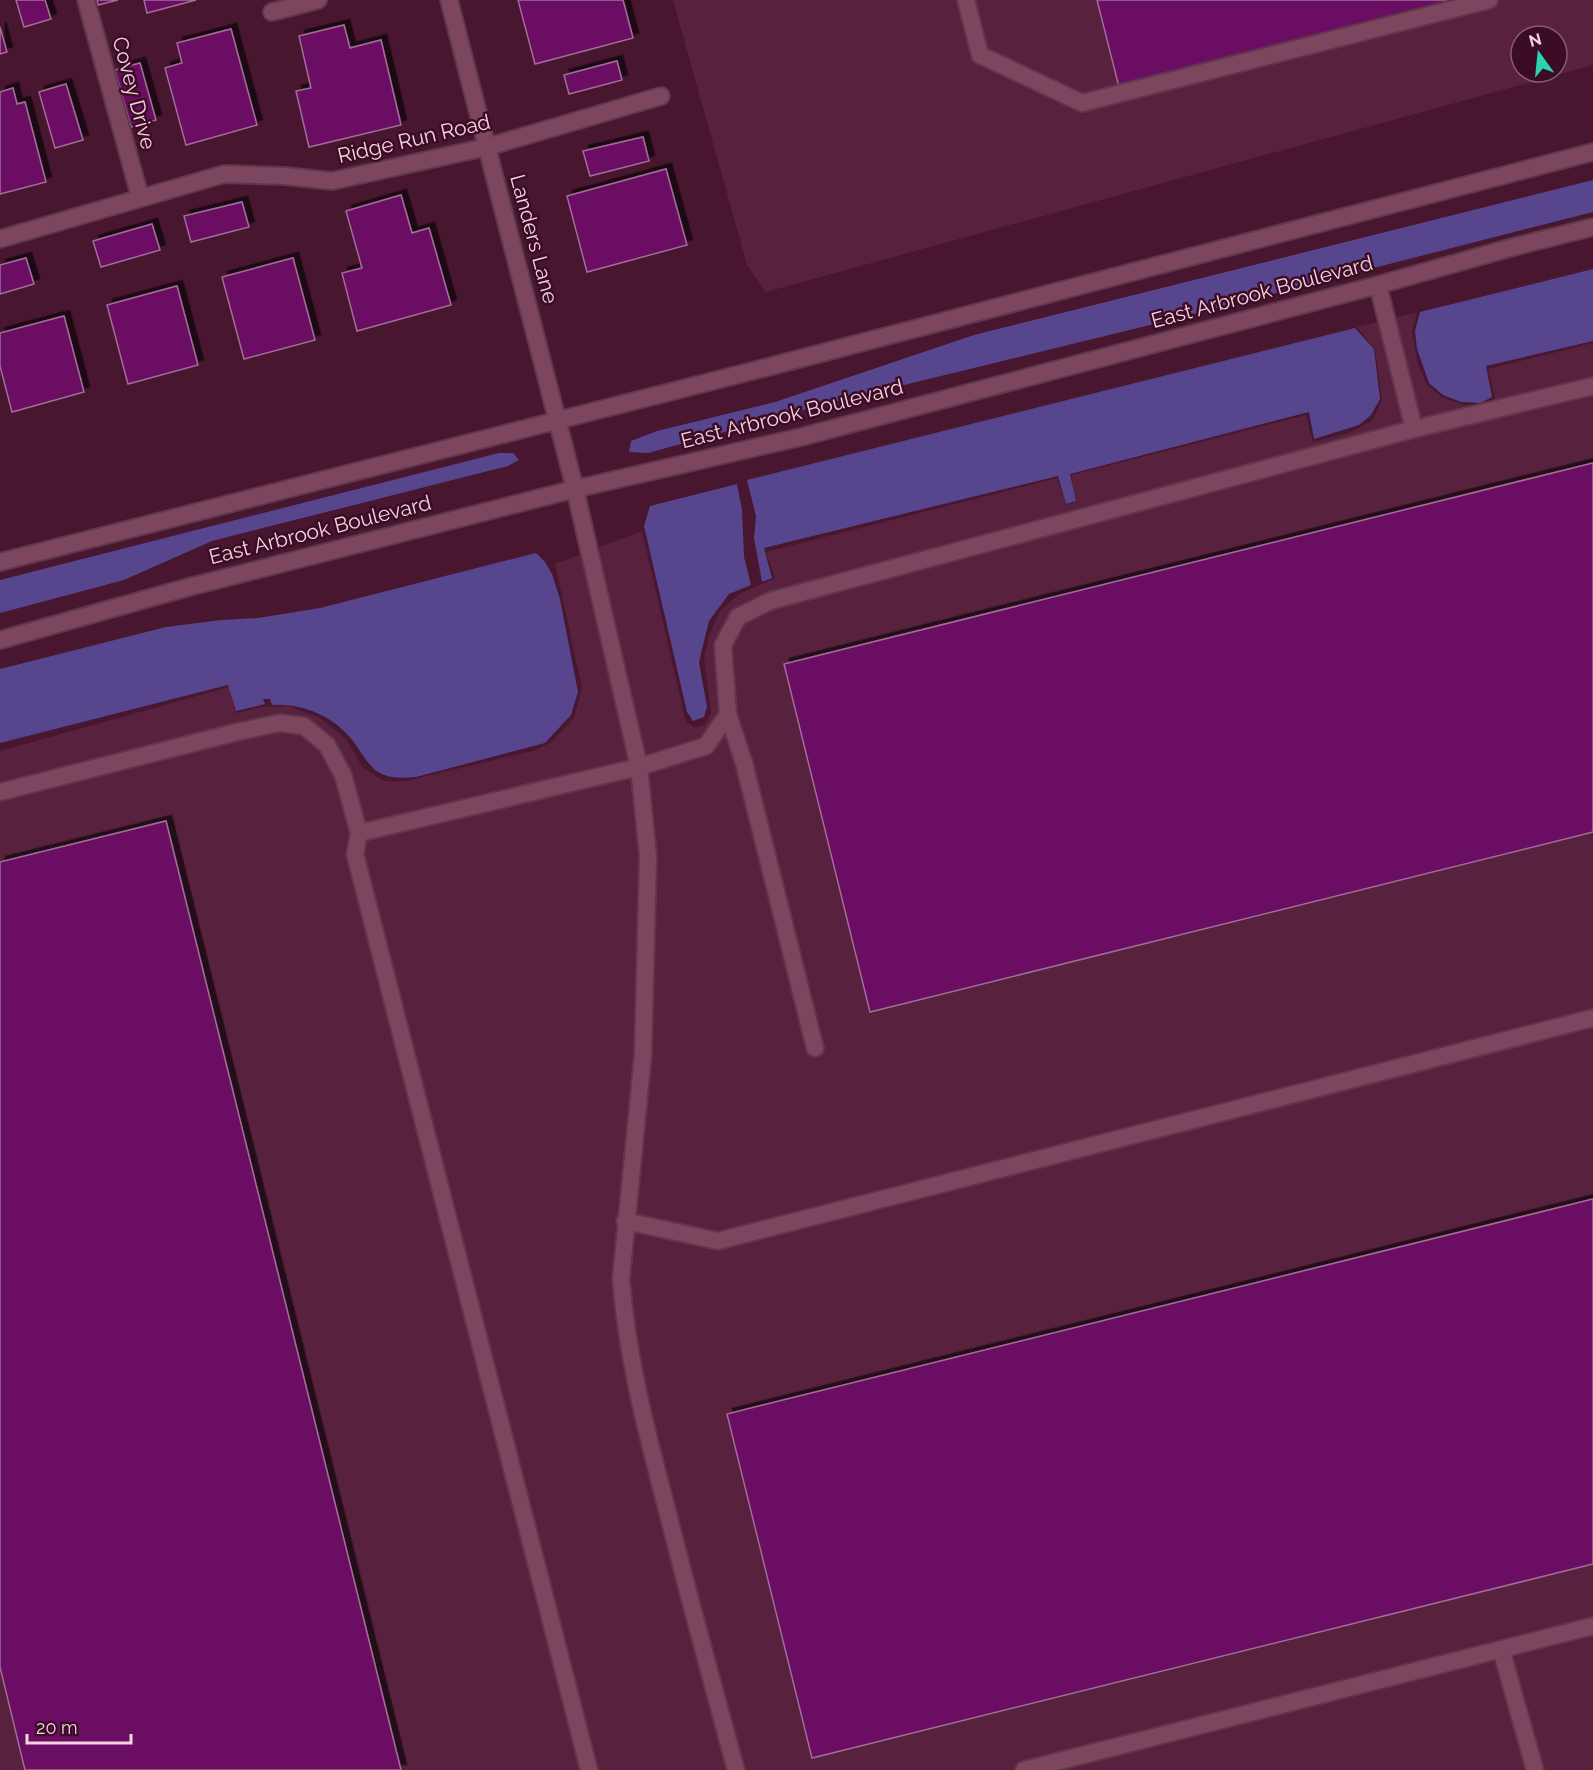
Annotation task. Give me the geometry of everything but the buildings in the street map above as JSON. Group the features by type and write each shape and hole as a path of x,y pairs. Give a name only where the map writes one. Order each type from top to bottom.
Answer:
{"street":[{"name":"Covey Drive","path":"86,0 140,197"},
{"path":"272,12 318,0"},
{"name":"Landers Lane","path":"449,0 575,489 639,767 648,856 644,1032 625,1221 621,1279 624,1311 637,1392 697,1630 736,1770"},
{"path":"966,0 980,55 1082,103 1489,0"},
{"name":"Ridge Run Road","path":"0,239 224,174 285,176 332,181 487,147 661,96"},
{"path":"0,562 558,421 1593,152"},
{"name":"East Arbrook Boulevard","path":"0,640 189,586 575,489 801,437 1593,227"},
{"path":"1378,285 1414,429"},
{"path":"815,1048 747,774 728,714 723,645 738,617 770,601 1414,429 1593,386"},
{"path":"359,833 639,767 705,746 728,714"},
{"path":"0,792 279,723 304,726 327,745 343,775 359,833 355,854 589,1770"},
{"path":"625,1221 718,1241 1593,1018"},
{"path":"1024,1770 1593,1626"},
{"path":"1501,1649 1535,1770"}],"shaded area":[{"path":"673,0 1593,0 1593,65 1569,72 1569,24 1509,24 1509,84 1524,84 766,292 747,265"},
{"path":"1593,180 1593,212 1150,325 822,405 648,453 629,452 631,441 657,431 775,402 974,335"},
{"path":"1593,269 1593,341 1486,366 1492,397 1480,403 1461,402 1443,395 1429,383 1417,349 1415,331 1420,312"},
{"path":"1417,312 1412,332 1418,364 1427,385 1443,398 1465,405 1482,405 1495,398 1488,369 1593,343 1593,1770 0,1770 0,751 229,687 236,713 262,707 288,706 319,717 346,739 363,768 384,781 406,781 532,751 550,743 574,718 582,688 555,564 642,531 686,722 695,727 704,725 711,713 704,659 709,635 720,611 739,594 775,578 766,552 1057,478 1066,505 1076,502 1071,475 1306,415 1313,442 1351,432 1372,421 1382,400 1375,349 1357,327"},
{"path":"1355,328 1374,349 1380,399 1371,415 1359,425 1314,439 1309,412 1070,474 1076,501 1066,504 1058,476 764,548 772,578 762,582 754,538 756,516 747,480"},
{"path":"499,453 513,453 519,460 508,466 212,541 124,580 0,613 0,580"},
{"path":"737,484 742,510 744,557 751,585 729,594 709,621 699,662 707,707 704,717 693,721 687,712 644,526 650,506"},
{"path":"536,553 552,574 560,599 578,692 571,715 545,743 416,777 393,777 384,775 373,768 348,735 330,720 308,710 272,705 270,699 263,699 265,704 236,711 228,685 0,743 0,669 166,627 258,618 320,608"}]}
